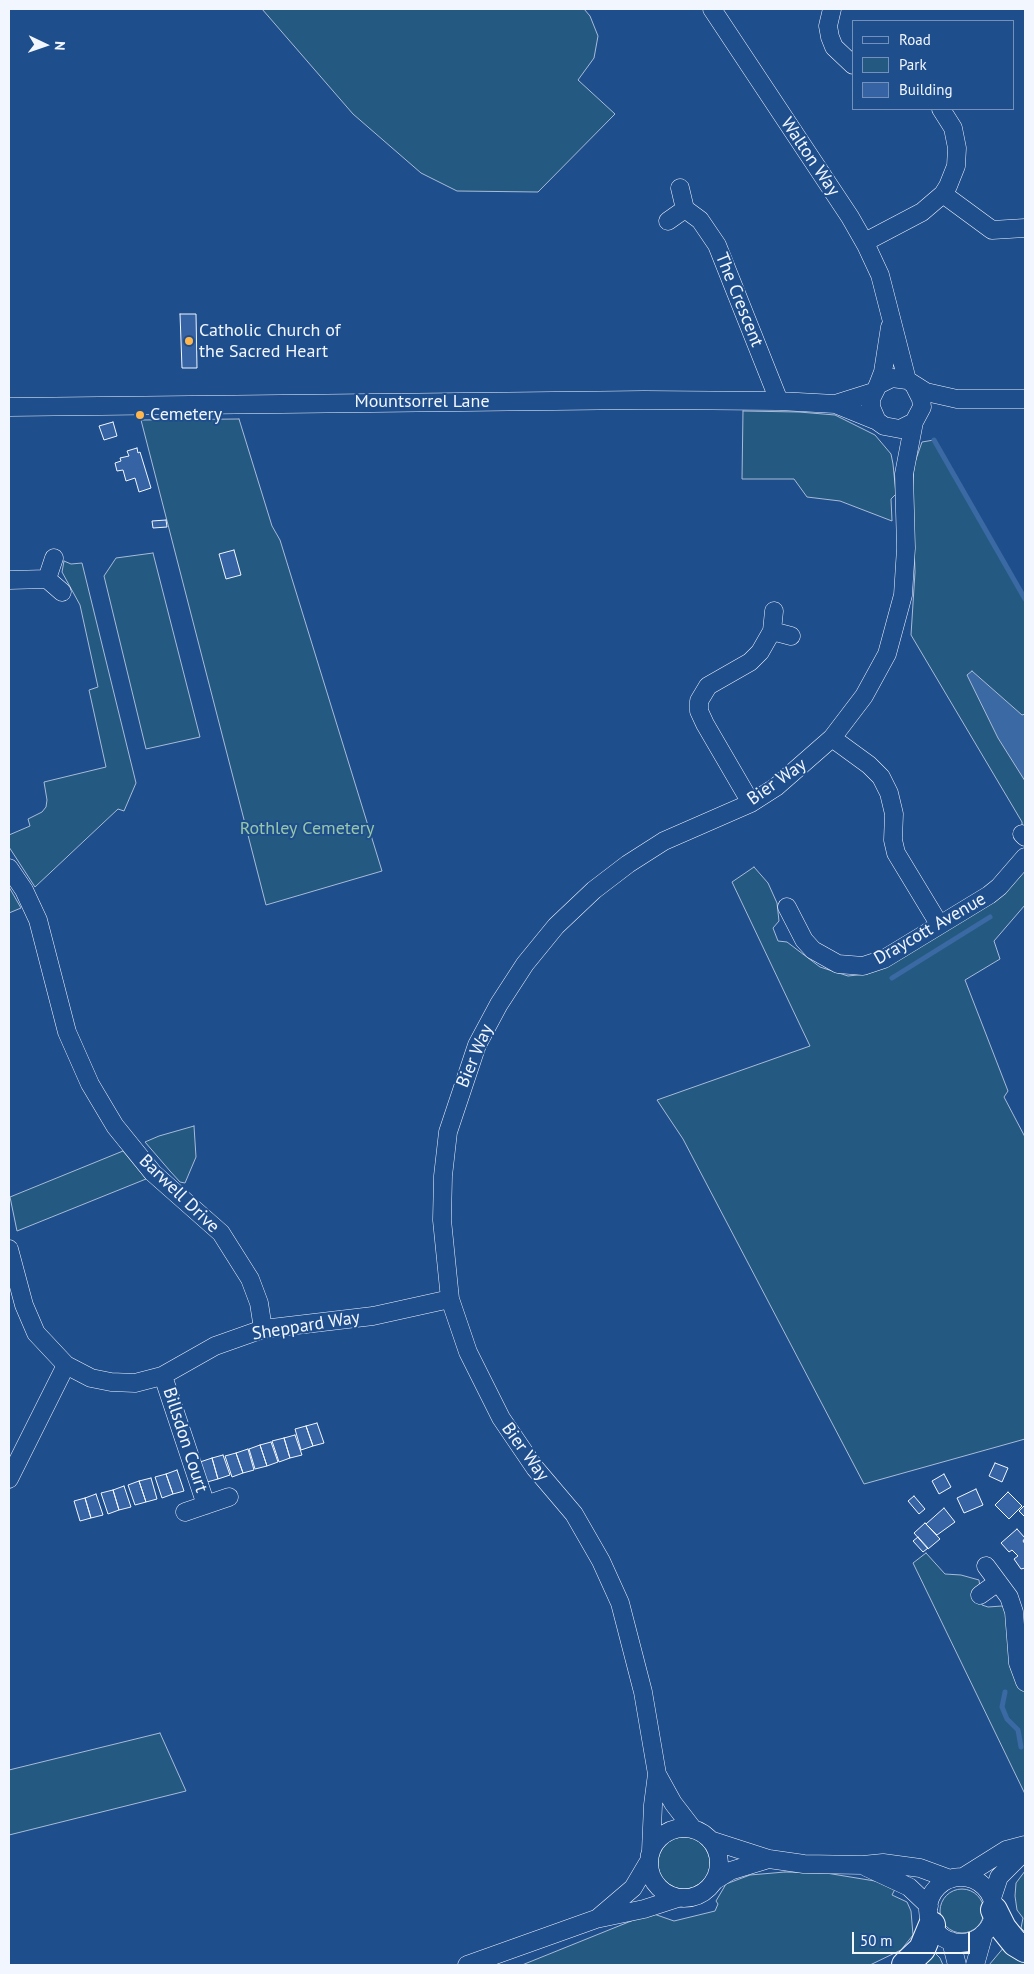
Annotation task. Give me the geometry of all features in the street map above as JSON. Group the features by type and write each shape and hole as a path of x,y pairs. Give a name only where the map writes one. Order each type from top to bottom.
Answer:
{"highway":[{"path":"993,1904 1003,1928 1015,1943 1025,1949"},
{"path":"906,1965 922,1949 937,1924"}],"street":[{"name":"Walton Way","path":"712,9 865,242 880,275 910,383"},
{"path":"832,9 828,26 830,37 838,52 852,64"},
{"path":"865,242 922,212 943,194 953,176 957,148 954,128 942,110"},
{"path":"668,221 685,209 680,188"},
{"path":"943,194 992,230 1025,228"},
{"name":"The Crescent","path":"685,209 700,220 711,234 779,401"},
{"name":"Walton Way","path":"876,389 886,359 891,314"},
{"path":"957,400 917,418 900,429 881,424 870,407 876,389 892,378 910,383 926,392 957,400 1025,399"},
{"path":"910,383 922,399 917,418"},
{"name":"Mountsorrel Lane","path":"835,404 876,389"},
{"name":"Mountsorrel Lane","path":"9,407 336,402 779,401 835,404 881,424"},
{"name":"Bier Way","path":"650,1856 657,1774 643,1692 620,1603 601,1561 574,1514 535,1468 501,1418 468,1352 450,1299 442,1220 442,1176 448,1132 477,1045 499,1004 525,964 550,933 594,890 628,864 664,841 751,803 776,787 832,738 864,696 887,654 903,595 905,572 904,474 917,418"},
{"name":"Bier Way","path":"881,424 897,452 904,474"},
{"path":"46,579 54,558"},
{"path":"9,580 46,579 62,592"},
{"path":"751,803 705,724 699,710 699,701 708,686 750,662 764,647 772,632 774,611"},
{"path":"772,632 791,636"},
{"path":"832,738 869,765 881,777 889,793 894,814 893,840 896,853 939,924"},
{"name":"Draycott Avenue","path":"787,907 789,927 825,958 838,964 864,966 884,959 999,887 1025,857"},
{"name":"Barwell Drive","path":"9,868 24,890 38,920 67,1032 90,1084 116,1126 153,1173 221,1233 250,1279 259,1303 263,1329"},
{"name":"Sheppard Way","path":"9,1249 24,1304 36,1332 66,1365 91,1378 111,1382 135,1383 163,1376 215,1346 263,1329 373,1316 450,1299"},
{"path":"9,1478 66,1365"},
{"name":"Billsdon Court","path":"163,1376 206,1505"},
{"name":"Billsdon Court","path":"185,1512 229,1497"},
{"path":"986,1566 1009,1597 1014,1612 1018,1663 1025,1682"},
{"path":"980,1595 998,1582"},
{"name":"Bier Way","path":"657,1774 673,1803 693,1829"},
{"path":"596,1919 633,1888 656,1842 672,1830 693,1829 710,1840 769,1859 804,1864 863,1865 883,1863 920,1868 980,1883 993,1904"},
{"path":"710,1840 718,1860 714,1881"},
{"path":"937,1924 936,1890 1006,1850 1025,1845"},
{"path":"975,1965 984,1934 990,1926 999,1877 1025,1851"},
{"path":"650,1856 649,1871 656,1885 668,1895 678,1898"},
{"path":"467,1965 596,1919 644,1909 678,1898 699,1895 714,1881 730,1871 769,1859"},
{"path":"863,1865 909,1887 937,1924 957,1965"},
{"path":"937,1924 969,1942 984,1934"}],"green space":[{"path":"262,9 584,9 590,16 598,36 594,58 578,80 615,114 538,192 457,191 421,173 353,114"},
{"path":"743,411 835,415 875,435 891,454 893,464 896,494 891,499 892,521 840,501 807,497 794,479 742,479"},
{"name":"Rothley Cemetery","path":"239,419 272,526 280,540 382,871 266,905 141,420"},
{"path":"934,440 1025,599 1025,830 1022,829 1022,822 911,635 915,572 912,497 914,465 922,442"},
{"path":"153,553 200,737 146,749 104,576 116,558"},
{"path":"64,561 71,564 82,563 136,783 124,811 118,809 35,887 9,847 9,835 30,826 28,819 42,812 46,807 47,800 44,782 106,767 89,690 98,687 80,605 62,572"},
{"path":"754,867 768,883 777,903 779,921 773,928 778,941 787,942 820,967 848,976 867,974 885,966 994,902 1004,894 1025,868 1025,905 994,941 1000,959 965,980 1008,1091 1004,1097 1025,1137 1025,1439 864,1484 683,1139 657,1100 810,1046 732,882"},
{"path":"9,887 21,908 9,913"},
{"path":"194,1126 196,1157 185,1183 180,1182 145,1142"},
{"path":"123,1151 146,1179 17,1231 10,1197"},
{"path":"926,1553 945,1574 961,1575 979,1580 982,1605 988,1607 1002,1606 1010,1613 1025,1689 1025,1794 913,1563"},
{"path":"160,1733 186,1791 9,1835 9,1770"},
{"path":"684,1837 698,1841 706,1849 710,1863 706,1877 698,1885 684,1889 670,1885 662,1877 658,1863 662,1849 670,1841"},
{"path":"1025,1871 1025,1932 1021,1928 1023,1918 1017,1910 1015,1896 1016,1883"},
{"path":"785,1872 826,1873 881,1882 896,1887 892,1895 907,1902 911,1911 913,1935 901,1950 870,1965 522,1965 651,1913 674,1921 715,1911 718,1904 716,1901 726,1884 750,1875"},
{"path":"966,1889 978,1895 983,1902 983,1920 978,1927 971,1932 958,1933 950,1930 943,1923 940,1907 943,1899 950,1892"},
{"path":"1005,1946 1025,1959 1025,1965 989,1965"},
{"path":"934,1952 940,1958 943,1965 925,1965"}],"shaded area":[{"path":"972,671 1022,715 1025,714 1025,781 998,738 967,675"}],"building":[{"name":"Catholic Church of the Sacred Heart","path":"180,314 196,314 197,368 182,368"},
{"path":"113,422 117,436 104,440 99,426"},
{"path":"137,448 138,453 140,452 151,488 139,492 135,478 126,481 123,470 117,471 115,463 121,461 120,458 129,456 127,451"},
{"path":"166,520 167,527 153,528 152,521"},
{"path":"234,550 241,575 226,579 219,554"},
{"path":"317,1423 324,1443 313,1446 306,1426"},
{"path":"306,1426 313,1446 301,1450 295,1429"},
{"path":"295,1435 302,1455 290,1458 284,1438"},
{"path":"284,1438 290,1458 279,1462 272,1441"},
{"path":"271,1442 278,1462 267,1466 260,1445"},
{"path":"260,1445 267,1466 255,1469 249,1449"},
{"path":"248,1449 254,1470 243,1473 236,1453"},
{"path":"236,1453 243,1473 232,1477 225,1456"},
{"path":"223,1455 230,1475 218,1479 212,1458"},
{"path":"212,1458 218,1479 207,1482 200,1462"},
{"path":"995,1463 1008,1468 1002,1482 989,1476"},
{"path":"177,1470 184,1491 173,1494 166,1474"},
{"path":"166,1474 173,1494 162,1498 155,1477"},
{"path":"944,1474 951,1487 939,1494 932,1481"},
{"path":"151,1478 157,1499 146,1502 139,1481"},
{"path":"139,1481 146,1502 135,1505 128,1485"},
{"path":"124,1486 131,1507 119,1510 113,1490"},
{"path":"976,1489 983,1505 964,1513 957,1498"},
{"path":"113,1490 119,1510 108,1514 101,1493"},
{"path":"1008,1492 1022,1506 1009,1519 995,1505"},
{"path":"96,1494 103,1515 91,1518 85,1498"},
{"path":"914,1496 925,1509 919,1514 908,1501"},
{"path":"85,1498 91,1518 80,1521 74,1501"},
{"path":"1025,1505 1025,1515 1024,1516 1019,1511"},
{"path":"944,1508 955,1522 937,1535 926,1524"},
{"path":"925,1523 940,1539 928,1549 914,1533"},
{"path":"1017,1529 1025,1538 1023,1541 1025,1544 1025,1568 1021,1569 1014,1559 1018,1556 1012,1550 1009,1552 1001,1543"},
{"path":"918,1537 928,1548 923,1552 913,1541"}],"waterway":[{"path":"934,440 1025,599"},
{"path":"892,978 990,917"},
{"path":"1005,1692 1002,1707 1007,1719 1018,1730 1021,1747"}],"place":[{"name":"Catholic Church of the Sacred Heart","path":"189,341"},
{"name":"Cemetery","path":"140,415"}]}
